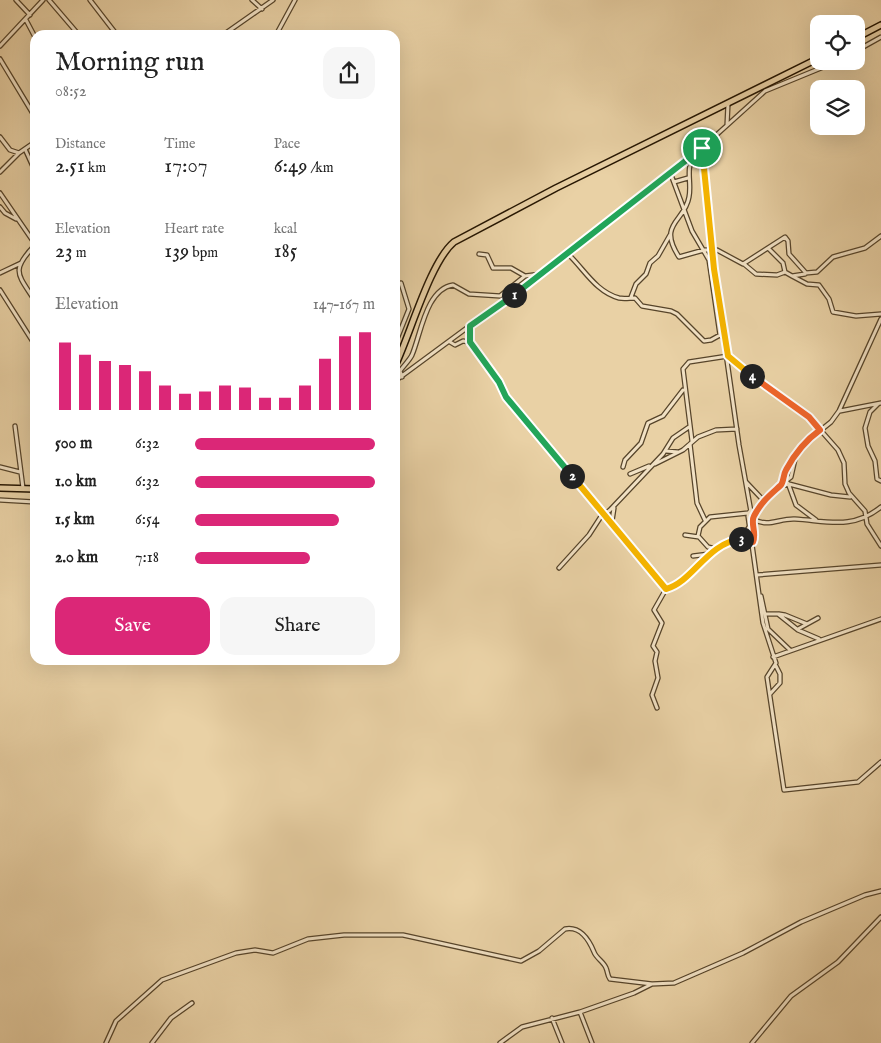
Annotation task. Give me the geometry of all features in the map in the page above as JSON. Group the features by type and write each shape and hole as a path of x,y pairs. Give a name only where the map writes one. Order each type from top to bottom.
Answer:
{"main road":[{"path":"865,33 881,25"},
{"path":"400,354 442,254 454,242 556,188 810,62"},
{"path":"0,490 8,488 30,489"}],"street":[{"path":"16,0 30,14"},
{"path":"0,46 43,0"},
{"path":"49,0 75,30"},
{"path":"90,0 113,30"},
{"path":"252,0 262,9"},
{"path":"230,30 273,0"},
{"path":"279,30 294,0"},
{"path":"26,20 31,30"},
{"path":"865,46 881,37"},
{"path":"0,59 30,109"},
{"path":"542,274 525,276 500,296 468,294 453,285 439,291 432,302 412,354 400,371 402,377 542,274 568,254 702,148 765,91 816,70"},
{"path":"727,126 728,103"},
{"path":"0,137 10,150 19,153"},
{"path":"0,172 19,153 30,146"},
{"path":"702,148 713,250 737,429 749,512 755,537 753,542 757,575 766,634 781,679 777,689 770,694"},
{"path":"25,149 30,160"},
{"path":"630,298 636,284 646,274 650,263 658,256 671,234 675,220 685,209 689,195 688,178 690,164 696,152"},
{"path":"670,172 695,237 704,250 710,266 720,335 726,339"},
{"path":"674,182 688,178"},
{"path":"0,193 30,237"},
{"path":"1,209 17,219"},
{"path":"671,234 679,257 704,250 713,250 723,252 739,264 744,264 756,274 777,275 785,272"},
{"path":"792,276 817,272 833,257 865,248 881,236"},
{"path":"744,264 769,249 782,238 787,238 789,254 806,273"},
{"path":"769,249 783,263 785,272 806,284 819,285 829,299 833,312 856,316 881,314"},
{"path":"30,251 22,262 18,274 30,293"},
{"path":"479,254 487,255 493,268 511,268 525,276"},
{"path":"568,254 584,274 606,292 620,298 636,299 642,306 674,312 704,340 711,340 720,335"},
{"path":"0,273 22,262"},
{"path":"400,332 409,309 401,283"},
{"path":"0,290 30,337"},
{"path":"782,484 786,470 806,442 830,422 839,411 881,319"},
{"path":"470,326 470,342 499,382 506,397 666,589"},
{"path":"449,342 455,345 463,341 470,342"},
{"path":"705,520 697,503 690,426 682,371 689,362 728,356 809,417 842,457 846,488 851,497 864,509 866,519 881,546"},
{"path":"623,467 626,460 641,443 648,423 663,416 684,390"},
{"path":"839,411 880,403"},
{"path":"880,403 870,412 865,428 868,446 875,461 877,479 881,481"},
{"path":"15,426 23,488"},
{"path":"560,568 589,536 604,514 614,506 666,451 673,438 690,426"},
{"path":"630,474 679,452 691,442 716,430 737,429"},
{"path":"666,451 679,452"},
{"path":"778,486 788,482 792,475 795,459"},
{"path":"0,467 20,472"},
{"path":"746,482 763,500"},
{"path":"752,526 753,518 763,500 778,486 788,482 832,495 851,497"},
{"path":"788,482 796,505 816,520"},
{"path":"0,500 30,502"},
{"path":"612,522 614,506"},
{"path":"657,708 652,695 658,678 655,661 657,652 653,646 662,623 654,610 666,589 678,584 716,549 741,539 752,526 760,523 771,524 790,519 836,523 866,519 881,507"},
{"path":"698,536 700,527 710,516 749,512"},
{"path":"749,512 760,523"},
{"path":"685,536 698,536 708,547 716,549"},
{"path":"741,539 753,542"},
{"path":"693,556 710,554"},
{"path":"757,575 881,565"},
{"path":"759,588 768,629 790,650"},
{"path":"765,614 786,615 807,624"},
{"path":"778,614 798,630 818,639"},
{"path":"798,630 818,618"},
{"path":"773,657 818,639 881,619"},
{"path":"776,665 767,677 784,791 858,782 881,762"},
{"path":"106,1043 116,1021 159,982 236,953 255,950 273,953 306,939 339,935 407,935 449,947 521,961 539,951 565,929 571,928 588,939 594,952 606,966 610,979 652,984 674,983 743,953 801,922 864,895 881,892"},
{"path":"752,1043 791,996 838,962 881,917"},
{"path":"500,1043 518,1028 580,1012 634,994 652,984"},
{"path":"152,1043 171,1018 192,1003"},
{"path":"580,1012 592,1043"},
{"path":"552,1018 562,1043"}],"route":[{"path":"702,148 714,269 728,356 736,364 809,417 820,430 810,436 799,450 795,459 786,470 782,484 765,497 752,517 755,534 753,542 745,542 738,539 720,546 678,584 666,589 635,549 506,397 499,382 481,359 470,342 469,337 470,326 542,274 702,148"}]}
